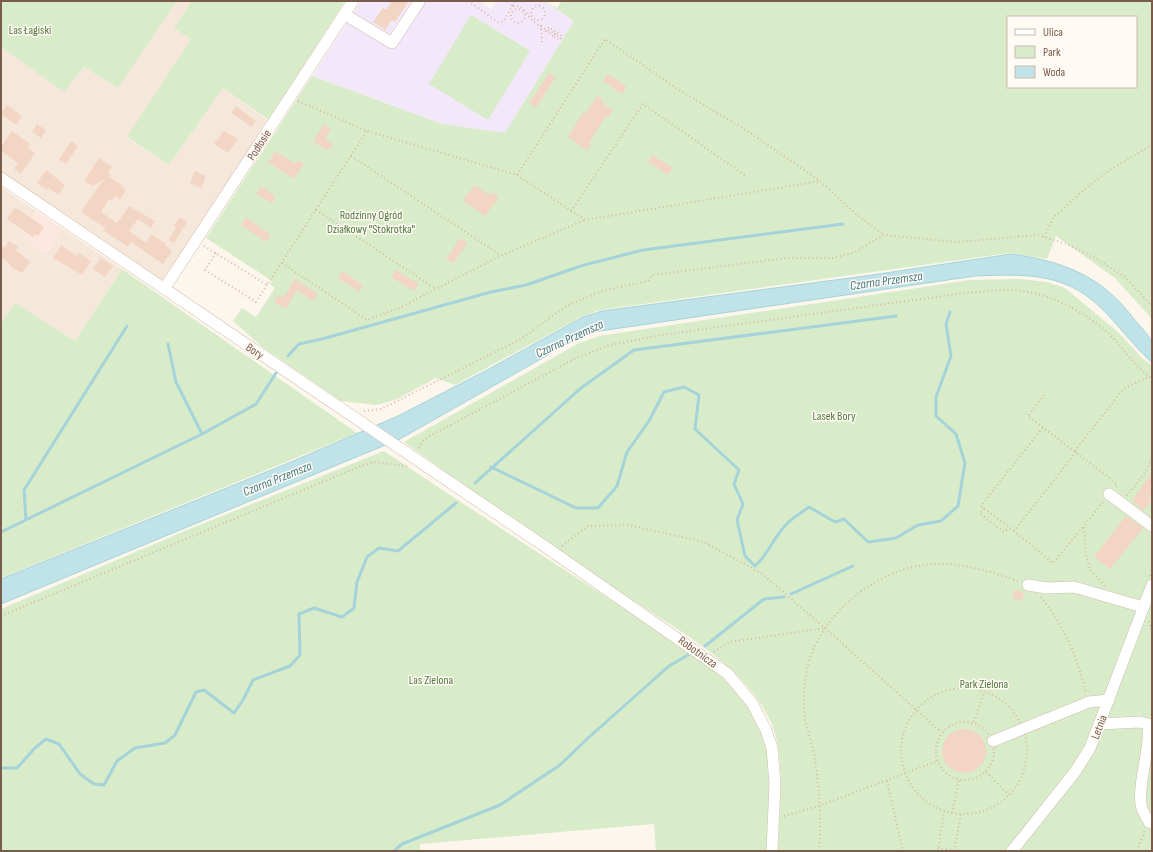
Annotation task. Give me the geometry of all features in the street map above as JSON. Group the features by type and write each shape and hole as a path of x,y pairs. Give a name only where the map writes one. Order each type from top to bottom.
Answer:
{"street":[{"name":"Podłosie","path":"164,289 353,1"},
{"path":"344,14 392,43 419,2"},
{"name":"Bory","path":"1,178 510,524"},
{"path":"1109,494 1152,526"},
{"name":"Robotnicza","path":"510,524 706,657 728,674 743,691 766,730 772,748 774,772 772,851"},
{"path":"1028,585 1047,588 1074,587 1142,607"},
{"name":"Letnia","path":"1012,851 1081,764 1092,744 1142,607 1152,585"},
{"path":"993,741 1089,702 1109,700"},
{"path":"1100,724 1140,722 1148,724 1149,742 1142,780 1141,806 1150,823"}],"path":[{"path":"468,1 498,22 504,21 512,9 519,6 524,8 541,25 561,38"},
{"path":"511,1 512,9"},
{"path":"512,9 518,8 523,10 525,14 524,21 519,23 515,22 511,16 512,9 515,1"},
{"path":"534,7 543,8 545,14 542,18 538,20 532,17 531,10 534,7"},
{"path":"541,25 542,44"},
{"path":"517,175 605,39 676,88 752,134 820,181 856,214 884,235 957,242 1037,235 1067,244 1095,258 1125,277 1152,306"},
{"path":"290,97 367,131 517,175 585,220"},
{"path":"571,211 643,104 746,176"},
{"path":"216,253 205,270 256,302 367,131"},
{"path":"1044,238 1054,217 1085,188 1105,173 1152,145"},
{"path":"351,156 500,256"},
{"path":"282,263 367,320 399,308 500,256 585,220 820,181"},
{"path":"316,210 436,289"},
{"path":"360,413 381,409 436,383 521,338 566,306 605,290 648,281 652,275 787,258 834,258 855,252 884,235"},
{"path":"196,241 267,285"},
{"path":"1,616 361,466 380,462 416,460 422,442 430,436 576,358 610,345 668,334 965,293 1008,290 1023,291 1054,300 1074,309 1108,334 1139,369 1152,380"},
{"path":"1014,532 1124,388 1149,377"},
{"path":"1043,427 981,506 1053,563 1117,484 1043,427 1028,416 1044,395"},
{"path":"1121,503 1146,472 1152,456"},
{"path":"984,508 980,514 1004,532 1009,528"},
{"path":"553,552 588,526 628,525 704,542 761,573 917,709 941,732"},
{"path":"1084,526 1086,556 1090,570 1104,584 1112,597"},
{"path":"819,851 819,806 814,754 805,717 805,681 809,662 825,628 842,607 868,586 900,572 931,564 965,567 1003,574 1028,585 1038,593 1066,632 1078,661 1089,702"},
{"path":"706,657 730,642 825,628"},
{"path":"955,689 970,689 994,696 1011,710 1022,729 1026,746 1026,764 1021,777 1009,795 991,807 961,815 944,811 923,798 912,787 905,774 902,760 902,740 906,726 917,709 928,699 941,693 955,689"},
{"path":"974,722 984,692"},
{"path":"956,722 974,722 986,729 993,741 995,752 992,763 986,772 973,779 959,780 946,773 937,761 935,746 941,732 956,722"},
{"path":"773,819 819,806 937,761"},
{"path":"986,772 1009,795"},
{"path":"952,813 959,780"},
{"path":"887,781 903,851"},
{"path":"938,851 944,811"},
{"path":"938,848 955,851 961,815"},
{"path":"1137,851 1150,823"}],"shaded area":[{"path":"177,1 192,1 175,28 191,39 127,138 169,165 223,88 273,124 164,286 1,175 1,47 64,92 84,67 118,88"},
{"path":"361,1 479,1 491,9 497,1 544,1 574,21 505,134 442,124 312,76"},
{"path":"1,187 36,211 22,232 46,254 63,229 122,269 75,341 15,303 1,323"},
{"path":"36,211 63,229 46,255 24,237 22,232"}],"green space":[{"name":"Las Łagiski","path":"1,1 177,1 118,88 84,67 64,92 1,47"},
{"path":"192,1 345,1 269,120 223,88 169,165 127,137 191,39 174,28"},
{"name":"Rodzinny Ogród Działkowy \"Stokrotka\"","path":"544,1 557,8 562,1 1152,1 1152,319 1115,278 1056,236 1047,259 1009,253 600,310 583,316 455,385 436,378 397,399 377,405 341,401 262,347 233,321 242,308 256,317 275,288 270,284 272,281 206,238 312,76 442,124 505,133 574,21"},
{"path":"471,15 530,51 488,120 429,84"},
{"path":"122,269 357,433 1,578 1,323 15,303 75,341"},
{"name":"Park Zielona","path":"1019,279 1047,282 1065,288 1118,332 1144,360 1152,365 1152,851 778,851 780,803 779,751 771,722 760,703 748,687 701,645 581,567 404,442 579,343 599,336 970,280"},
{"name":"Las Zielona","path":"384,451 701,659 728,683 750,710 759,725 765,741 771,778 767,851 656,851 654,824 420,844 420,851 1,851 1,609 197,526"}],"water":[{"name":"Czarna Przemsza","path":"1011,254 1048,261 1064,266 1095,281 1122,304 1149,338 1152,346 1152,363 1108,315 1078,290 1063,283 1031,276 975,276 600,331 583,335 400,439 1,604 1,579 291,462 398,416 487,370 583,317 602,311 872,275"}],"building":[{"path":"392,1 409,1 395,22 392,20 385,30 373,22 383,8 386,10"},
{"path":"549,73 556,77 536,108 529,103"},
{"path":"608,74 627,87 622,94 603,81"},
{"path":"597,96 604,100 602,103 613,110 608,117 606,116 589,143 591,144 587,151 568,137 583,112 585,114"},
{"path":"7,105 22,116 16,125 1,114"},
{"path":"236,106 256,121 252,127 231,113"},
{"path":"37,124 46,130 41,138 32,132"},
{"path":"324,124 331,129 325,139 333,144 328,151 313,141"},
{"path":"12,131 30,144 28,148 35,153 21,174 14,169 18,163 1,151 1,147"},
{"path":"224,131 238,139 228,153 214,144"},
{"path":"71,141 78,146 66,164 59,160"},
{"path":"276,151 295,164 298,160 304,164 294,179 268,162"},
{"path":"652,155 673,168 668,175 648,162"},
{"path":"99,158 112,167 108,173 111,175 108,176 122,185 121,187 126,190 120,200 115,196 112,201 109,199 101,212 117,223 129,206 155,221 151,228 138,219 129,231 146,243 151,234 166,244 165,245 172,251 163,264 131,242 128,247 103,230 105,228 81,212 104,179 93,186 84,181"},
{"path":"46,170 65,185 59,195 48,188 47,190 37,183"},
{"path":"195,171 206,176 201,188 190,183"},
{"path":"474,185 490,195 492,192 499,197 485,216 463,201"},
{"path":"261,186 276,196 272,203 256,194"},
{"path":"15,207 44,227 38,236 35,234 33,237 7,219"},
{"path":"180,217 187,222 174,243 169,240 176,227 174,226"},
{"path":"246,217 271,235 266,242 241,225"},
{"path":"460,238 468,243 453,263 446,259"},
{"path":"9,241 18,247 16,250 30,262 22,273 11,267 9,263 1,257 1,245 4,248"},
{"path":"61,245 77,256 79,253 91,261 82,275 53,258"},
{"path":"101,258 113,266 105,277 93,269"},
{"path":"396,270 419,284 414,291 391,277"},
{"path":"342,271 363,285 359,292 338,278"},
{"path":"295,279 318,294 313,301 297,290 286,309 274,302 278,295 283,298"},
{"path":"1152,473 1152,493 1148,498 1152,500 1143,511 1132,500"},
{"path":"1126,516 1143,528 1110,569 1094,557"},
{"path":"1014,590 1024,592 1022,601 1012,598"},
{"path":"964,729 976,733 982,739 986,751 982,763 976,769 964,773 952,769 946,763 942,751 946,739 952,733"}],"waterway":[{"path":"288,356 299,344 491,292 526,285 584,265 643,250 843,224"},
{"path":"491,467 576,508 598,508 617,486 627,452 649,421 664,392 684,387 699,395 695,429 739,470 734,484 743,504 737,520 745,556 755,566 783,528 793,518 809,507 835,522 844,519 868,542 896,538 918,525 941,521 958,506 965,463 956,434 936,416 936,397 951,356 946,324 950,312"},
{"path":"475,483 581,388 634,350 896,316"},
{"path":"26,520 24,490 127,326"},
{"path":"168,344 176,382 202,434"},
{"path":"1,532 202,434 256,404 276,373"},
{"path":"1,768 17,768 35,748 46,739 59,744 80,774 94,784 104,785 117,761 135,748 165,743 175,735 196,692 204,690 234,713 243,700 253,680 290,666 300,655 299,614 314,608 342,617 354,608 357,582 367,557 379,548 398,551 456,503"},
{"path":"791,594 853,566"},
{"path":"705,646 764,599 784,597"},
{"path":"394,851 402,844 500,805 560,765 669,666 688,655"}],"park label":[{"name":"Lasek Bory","path":"834,416"}]}
